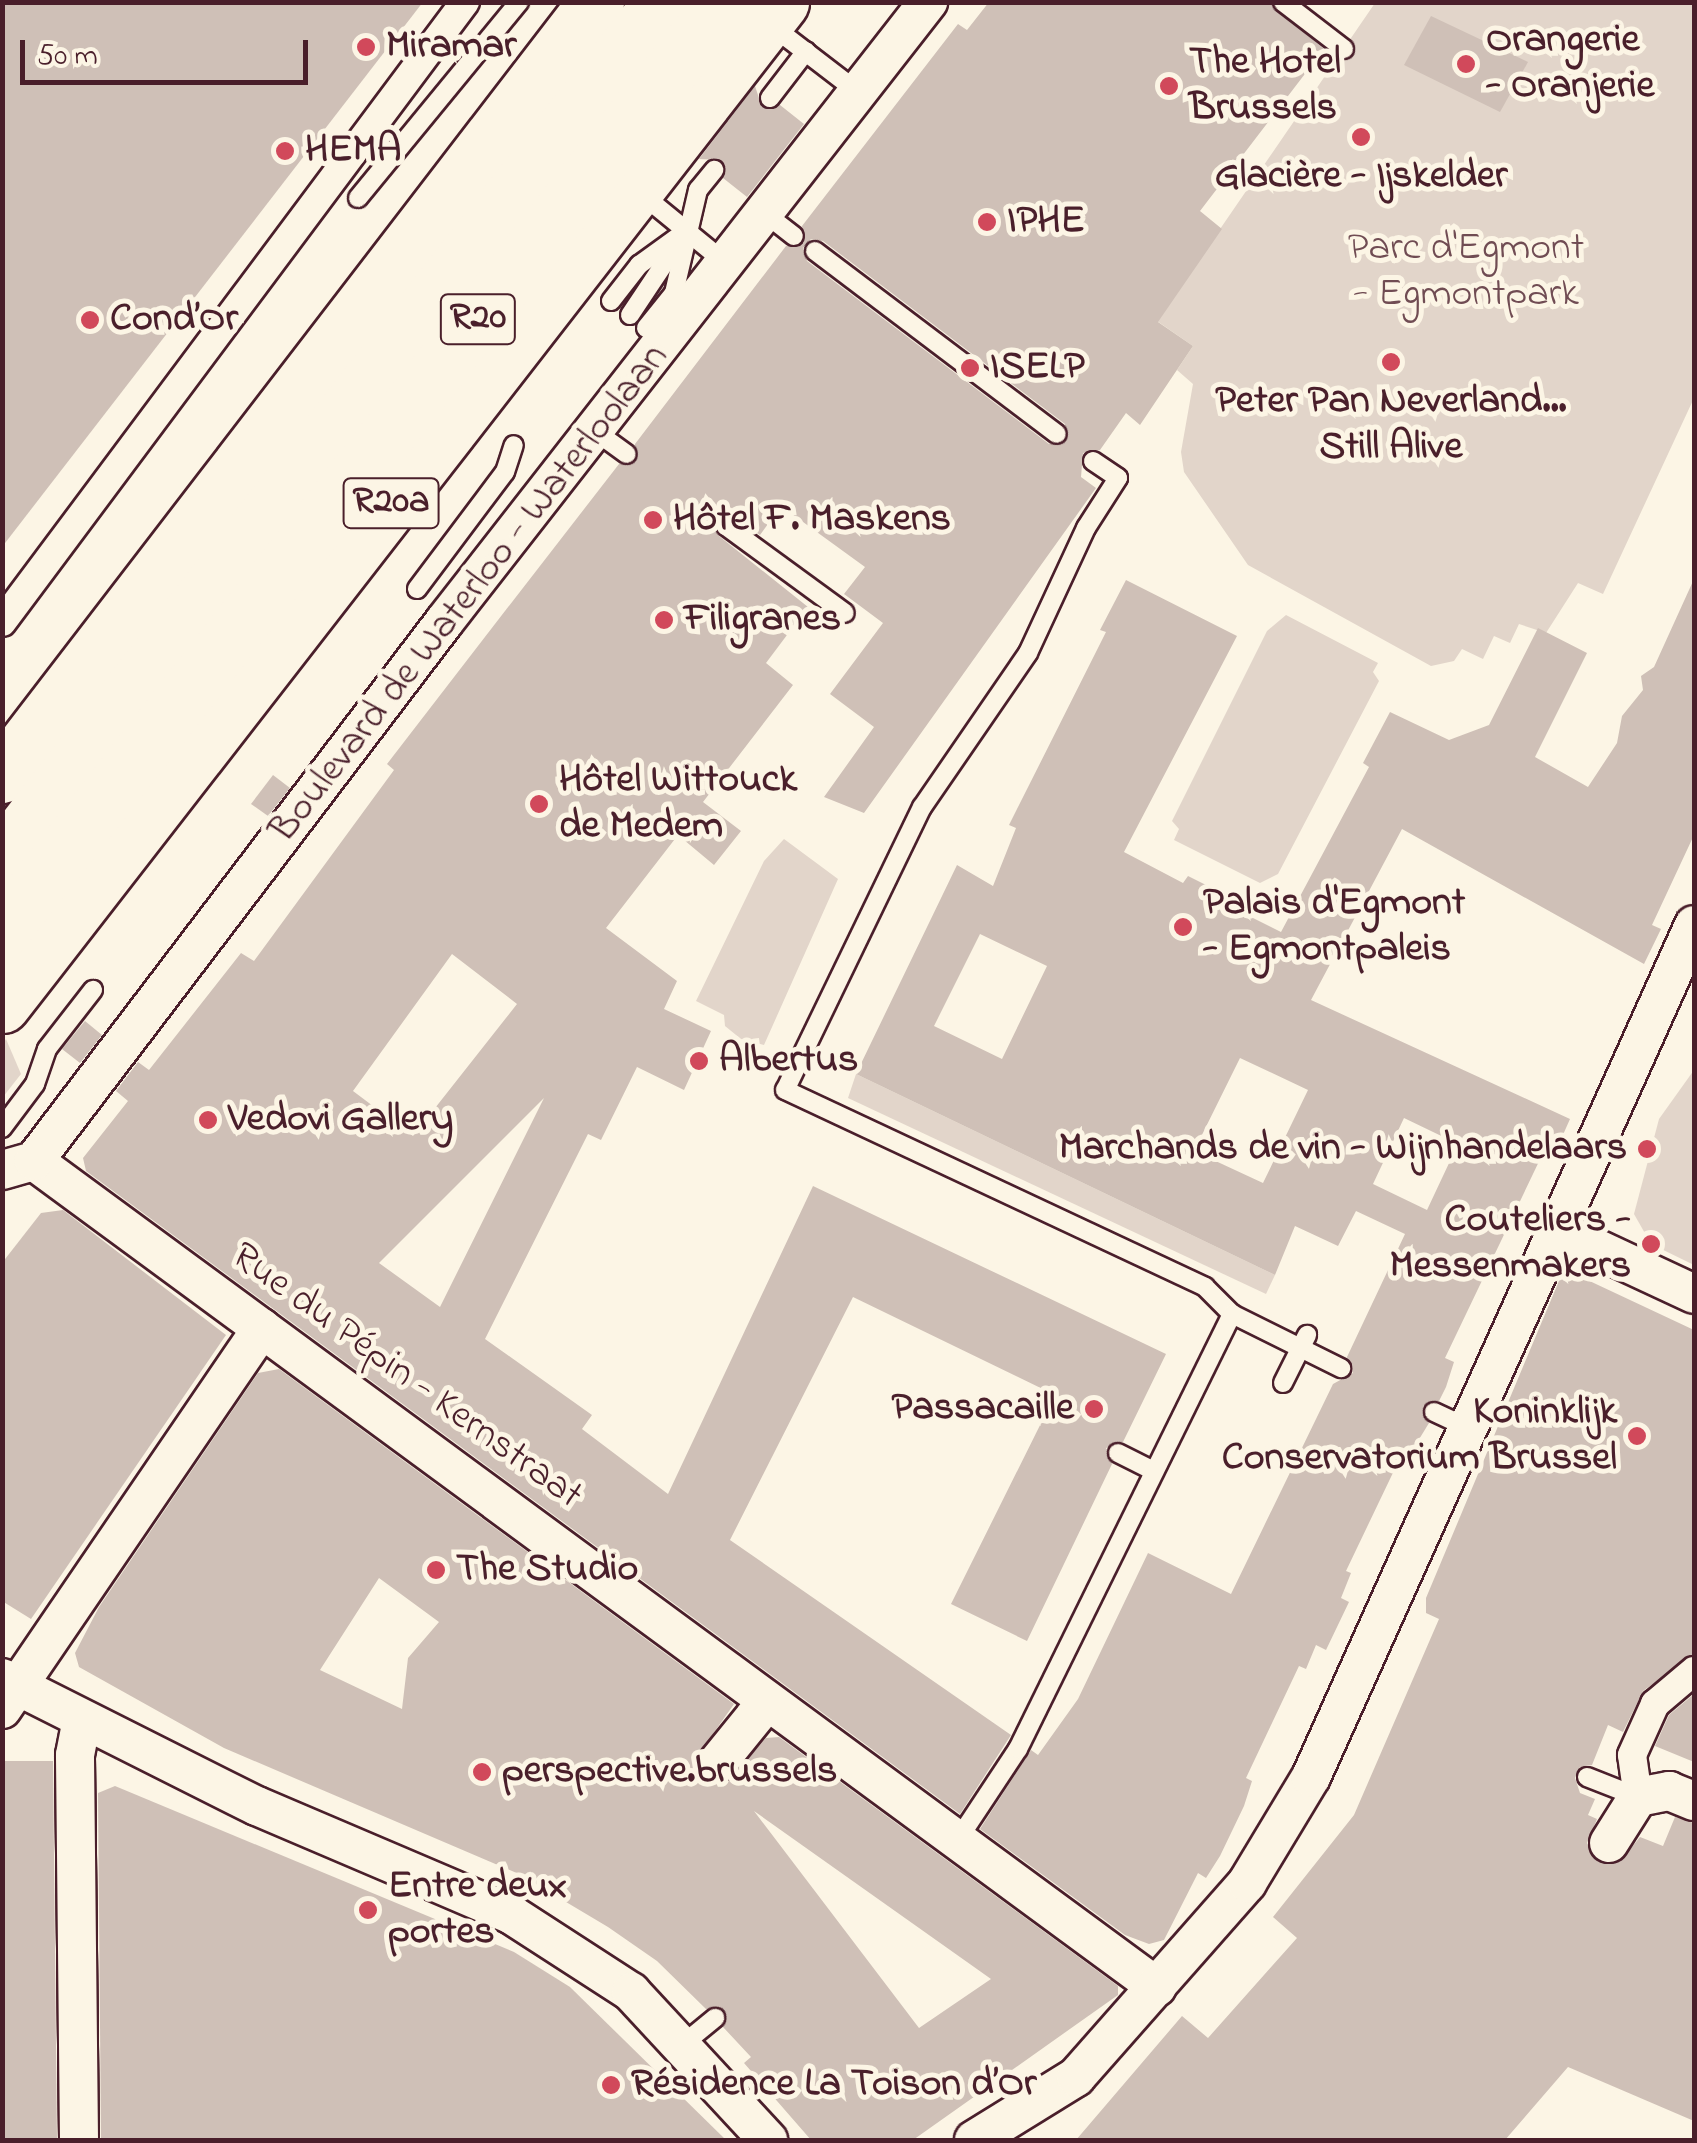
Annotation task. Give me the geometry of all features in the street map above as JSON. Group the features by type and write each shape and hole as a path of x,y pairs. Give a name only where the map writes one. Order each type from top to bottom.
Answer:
{"main road":[{"name":"R20","path":"2,931 214,621 660,2"},
{"path":"2,775 593,3"},
{"name":"R20","path":"2,858 214,621 769,19"},
{"name":"R20a","path":"2,1005 769,19"},
{"path":"2,804 214,621 398,494"},
{"path":"160,801 214,621"}],"street":[{"path":"2,622 465,2"},
{"name":"Boulevard de Waterloo - Waterloolaan","path":"18,1166 728,264 780,226 859,92 928,2"},
{"path":"974,2140 1076,2077 1246,1883 1311,1777 1556,1230 1691,947"},
{"name":"Rue du Pépin - Kernstraat","path":"18,1166 262,1328 744,1678 765,1704 1158,1987"},
{"path":"1556,1230 1694,1294"},
{"path":"262,1328 7,1691 82,1720 257,1806 512,1915 631,1992 768,2140"},
{"path":"1610,1843 1638,1797 1632,1755 1655,1704 1694,1671"},
{"path":"718,1762 765,1704"},
{"path":"79,2140 75,1755 82,1720"},
{"path":"1638,1797 1669,1791 1694,1801"}],"lane":[{"path":"358,198 519,2"},
{"path":"1284,2 1344,50"},
{"path":"769,19 859,92"},
{"path":"769,19 770,98"},
{"path":"646,328 674,293 698,190 714,170"},
{"path":"636,189 728,264"},
{"path":"610,300 639,265 686,231"},
{"path":"630,315 686,231"},
{"path":"815,251 1057,434"},
{"path":"596,431 627,454"},
{"path":"416,589 505,472 514,445"},
{"path":"1093,460 1118,478 1086,528 1028,652 922,807 785,1090 1206,1287 1232,1314 1304,1342 1341,1368"},
{"path":"726,526 845,613"},
{"path":"2,1128 35,1084 47,1049 93,990"},
{"path":"957,1840 1018,1749 1232,1314"},
{"path":"1283,1383 1304,1342"},
{"path":"1434,1412 1468,1428"},
{"path":"1118,1453 1154,1471"},
{"path":"1587,1777 1638,1797"},
{"path":"682,2045 715,2018"}],"green space":[{"name":"Parc d'Egmont - Egmontpark","path":"1375,3 1694,3 1694,398 1603,594 1578,583 1546,633 1519,624 1510,643 1494,636 1483,659 1462,649 1454,661 1431,666 1248,565 1184,472 1181,452 1193,384 1177,370 1193,346 1157,321"},
{"path":"1286,615 1378,663 1373,672 1379,681 1278,874 1260,883 1174,840 1179,829 1172,821 1267,631"},
{"path":"784,839 838,879 764,1045 741,1039 725,1026 724,1015 696,1001 764,861"},
{"path":"6,1039 21,1074 3,1097 3,1044"},
{"path":"1694,1070 1694,1265 1651,1244 1634,1214 1659,1119"},
{"path":"856,1074 1275,1275 1266,1294 848,1098"}],"building":[{"name":"Cond’Or","path":"2,2 423,2 2,547"},
{"path":"989,2 1268,2 1324,49 1200,211 1222,229 1158,322 1193,346 1140,425 1126,413 1100,450 1083,453 1081,477 1096,488 864,813 824,797 874,727 830,694 883,623 844,594 865,567 781,506 760,535 728,514 715,519 719,536 808,607 766,663 793,685 703,802 741,831 714,865 678,835 606,928 677,981 664,1009 711,1031 684,1090 637,1067 601,1140 588,1134 485,1339 592,1415 582,1429 668,1494 813,1186 1166,1354 1123,1442 1106,1448 1112,1464 1027,1641 951,1604 1055,1395 853,1297 730,1540 1011,1735 960,1814 86,1171 83,1158 128,1101 116,1091 138,1062 149,1070 241,953 254,961 394,770 387,764 619,464 636,462 635,444 786,246 804,243 802,226 958,24 967,30","holes":["811,239 823,241 1065,424 1066,442 1049,444 807,261 803,248","452,954 517,1004 413,1136 353,1091","544,1098 440,1307 379,1263"]},
{"name":"Orangerie - Oranjerie","path":"1431,16 1528,62 1500,112 1404,65"},
{"path":"755,86 762,107 780,105 804,124 747,197 723,178 721,160 699,159"},
{"path":"1694,579 1694,835 1652,925 1661,929 1644,964 1402,829 1311,1000 1570,1119 1554,1155 1544,1151 1445,1358 1454,1362 1446,1387 1439,1401 1423,1406 1429,1423 1407,1459 1401,1456 1346,1571 1351,1573 1341,1598 1349,1602 1326,1650 1316,1645 1306,1669 1299,1666 1246,1778 1252,1781 1244,1806 1220,1856 1206,1878 1198,1873 1164,1940 1149,1944 1125,1935 980,1829 1031,1750 1038,1755 1078,1699 1148,1553 1231,1594 1333,1384 1353,1373 1347,1357 1405,1234 1356,1211 1338,1246 1295,1226 1275,1275 856,1074 957,865 993,886 1016,828 1009,825 1106,632 1100,630 1126,580 1237,636 1124,852 1183,883 1188,876 1224,894 1221,902 1281,932 1369,767 1363,763 1390,712 1449,740 1489,725 1538,628 1587,653 1535,757 1588,787 1617,743 1622,716 1643,690 1641,676 1654,667","holes":["980,934 1047,966 1002,1059 934,1026","1240,1058 1308,1090 1263,1183 1194,1151","1404,1118 1458,1144 1427,1210 1373,1184"]},
{"path":"273,775 290,788 268,816 251,804"},
{"path":"85,1021 102,1035 80,1063 62,1049"},
{"path":"63,1210 226,1335 31,1619 2,1601 2,1263 41,1213"},
{"path":"1564,1269 1694,1330 1694,1654 1643,1691 1623,1732 1608,1725 1592,1765 1580,1767 1575,1778 1580,1793 1595,1799 1588,1815 1597,1819 1587,1843 1598,1862 1620,1862 1640,1837 1663,1846 1675,1817 1694,1823 1694,2121 1568,2067 1505,2140 1076,2140 1182,2016 1208,2038 1297,1938 1273,1917 1354,1815 1439,1619 1426,1613 1426,1598"},
{"path":"279,1369 734,1704 696,1758 705,1780 727,1783 766,1738 779,1737 1118,1986 1118,1995 913,2140 811,2140 744,2063 751,2057 723,2027 724,2009 706,2009 657,1961 608,1927 519,1874 224,1748 79,1667 75,1653 99,1607 258,1373","holes":["379,1578 439,1622 408,1658 402,1709 320,1670","754,1811 991,1979 919,2028"]},
{"path":"1694,1694 1694,1762 1655,1746 1669,1715"},
{"path":"2,1761 53,1761 57,2140 2,2140"},
{"path":"115,1786 514,1952 570,1987 726,2140 101,2140 98,1793"}],"place":[{"name":"Miramar","path":"366,47"},
{"name":"Orangerie - Oranjerie","path":"1466,64"},
{"name":"The Hotel Brussels","path":"1169,86"},
{"name":"Glacière - Ijskelder","path":"1361,137"},
{"name":"HEMA","path":"285,151"},
{"name":"IPHE","path":"987,222"},
{"name":"Cond’Or","path":"90,320"},
{"name":"Peter Pan Neverland… Still Alive","path":"1391,362"},
{"name":"ISELP","path":"970,368"},
{"name":"Hôtel F. Maskens","path":"653,520"},
{"name":"Filigranes","path":"664,620"},
{"name":"Hôtel Wittouck de Medem","path":"539,804"},
{"name":"Palais d'Egmont - Egmontpaleis","path":"1183,927"},
{"name":"Albertus","path":"699,1061"},
{"name":"Vedovi Gallery","path":"208,1120"},
{"name":"Marchands de vin - Wijnhandelaars","path":"1647,1149"},
{"name":"Couteliers - Messenmakers","path":"1651,1244"},
{"name":"Passacaille","path":"1094,1409"},
{"name":"Koninklijk Conservatorium Brussel","path":"1637,1436"},
{"name":"The Studio","path":"436,1570"},
{"name":"perspective.brussels","path":"482,1772"},
{"name":"Entre deux portes","path":"368,1910"},
{"name":"Résidence La Toison d’Or","path":"611,2085"}]}
